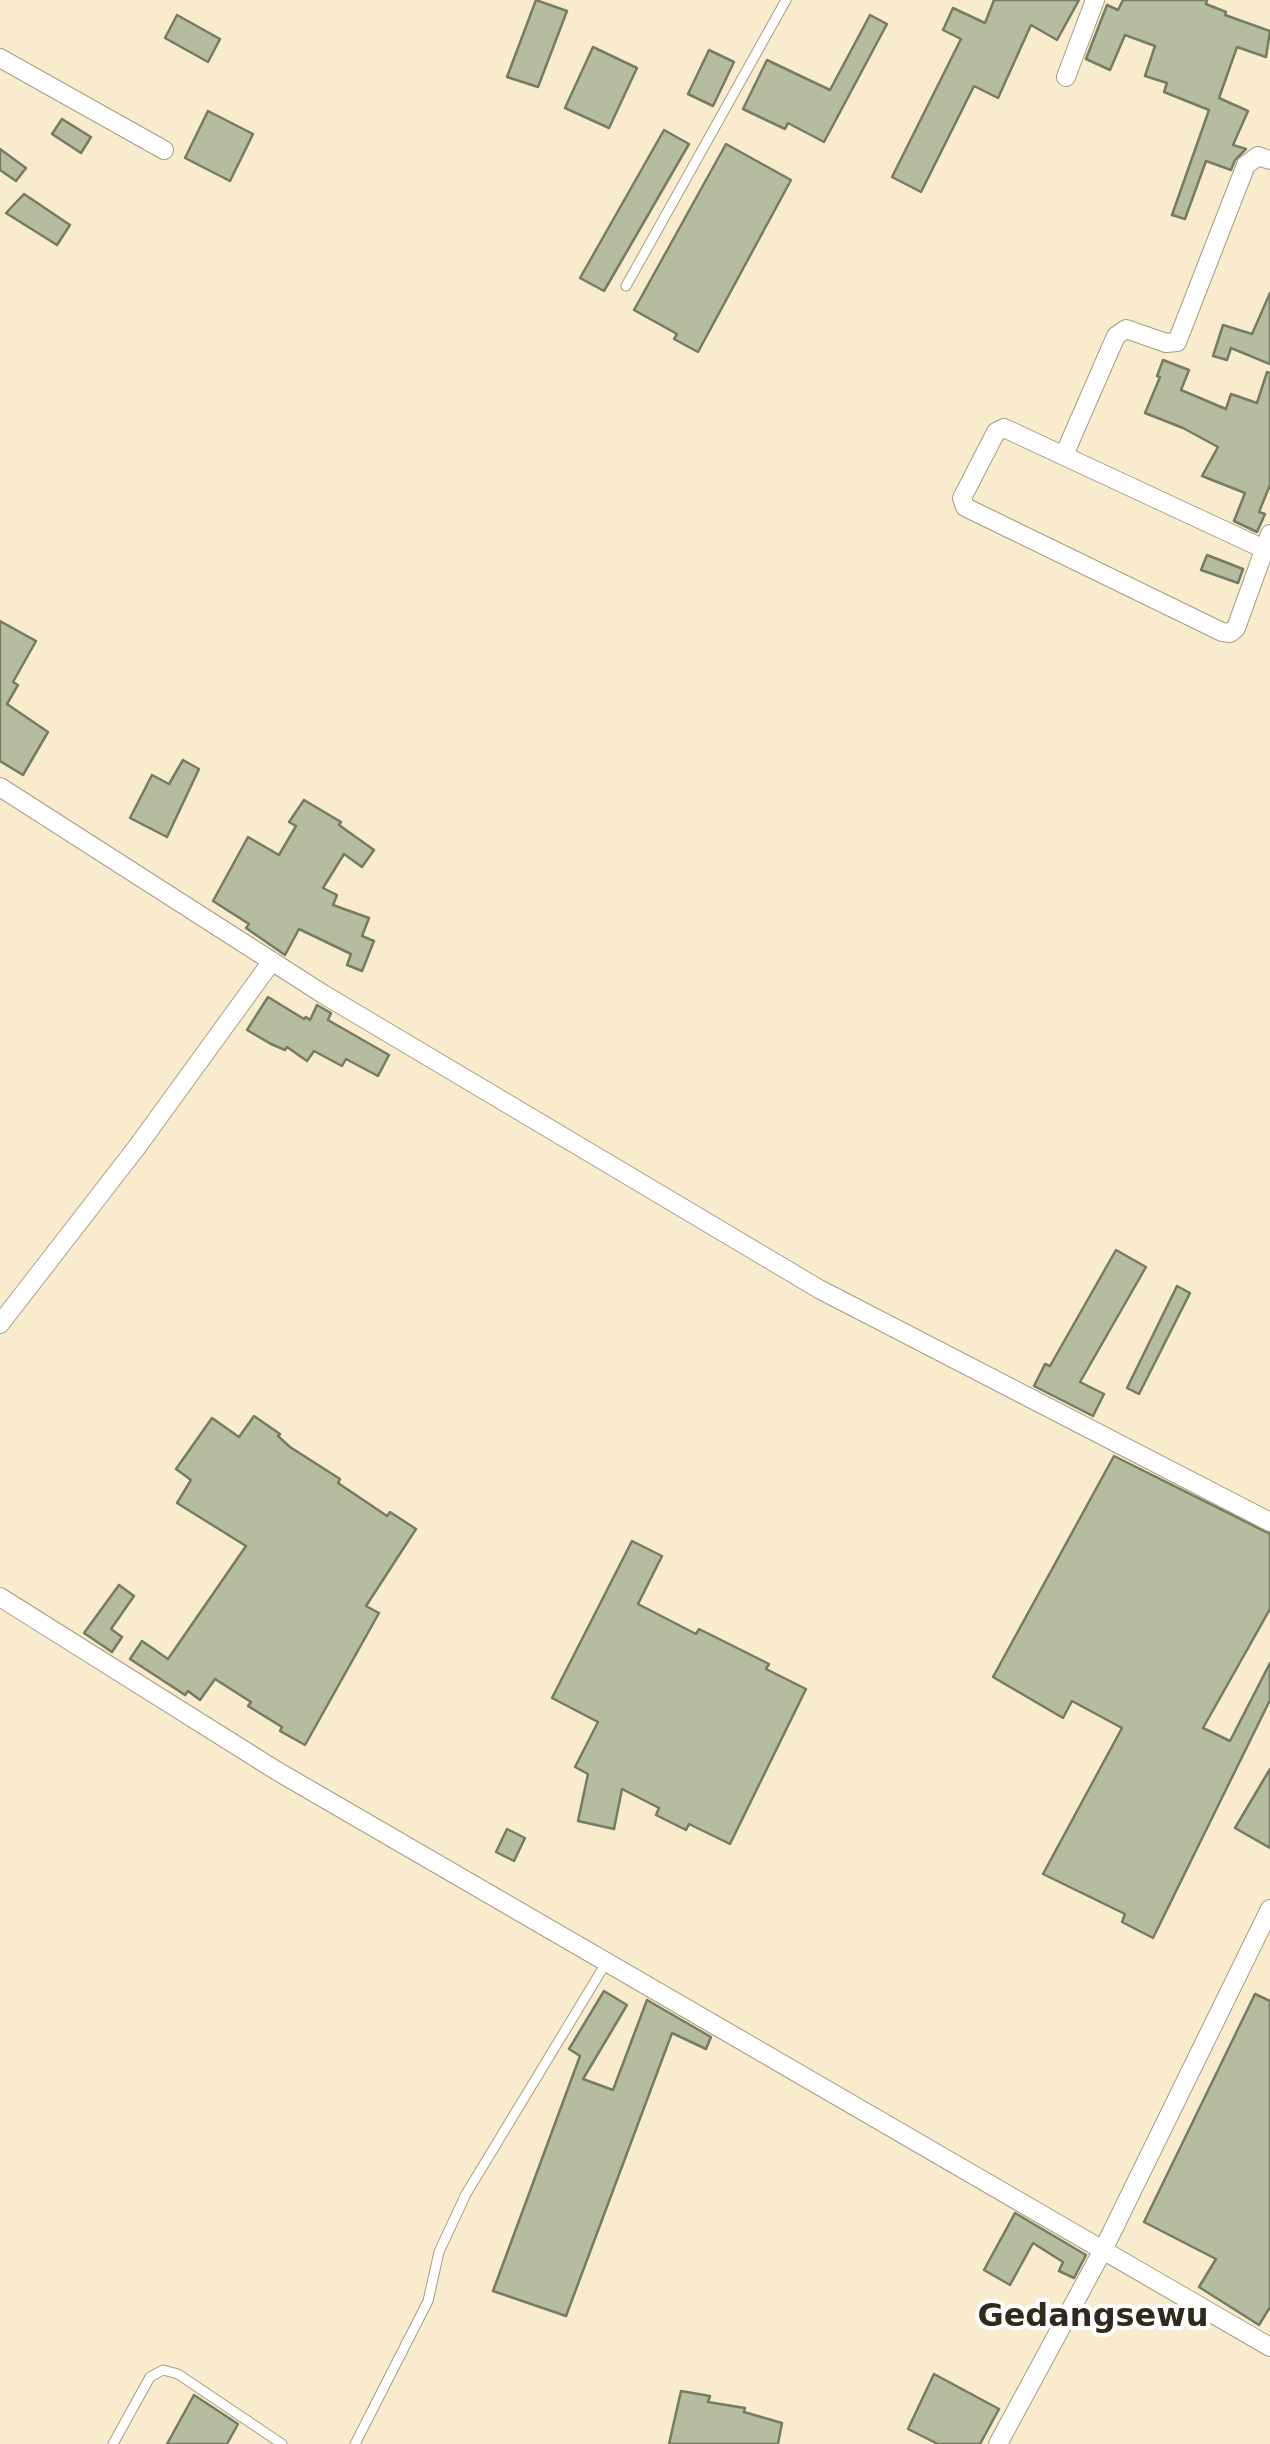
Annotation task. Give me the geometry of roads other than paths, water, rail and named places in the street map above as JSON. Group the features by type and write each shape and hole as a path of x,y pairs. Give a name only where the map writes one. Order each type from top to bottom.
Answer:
{"street":[{"path":"1066,77 1095,0"},
{"path":"0,58 164,150"},
{"path":"1064,455 1116,336 1126,329 1166,344 1178,342 1246,165 1258,156 1270,160"},
{"path":"1004,428 1267,541 1236,628 1222,632 962,503 996,432 1004,428"},
{"path":"0,787 272,961 819,1289 1270,1522"},
{"path":"0,1324 137,1147 272,961"},
{"path":"0,1597 277,1771 1270,2347"},
{"path":"998,2444 1104,2248 1270,1910"}],"lane":[{"path":"626,286 786,0"},
{"path":"355,2444 428,2301 439,2252 466,2194 606,1963"},
{"path":"114,2444 150,2377 163,2370 178,2374 282,2444"}],"district":[{"name":"Gedangsewu","path":"1093,2318"}]}
